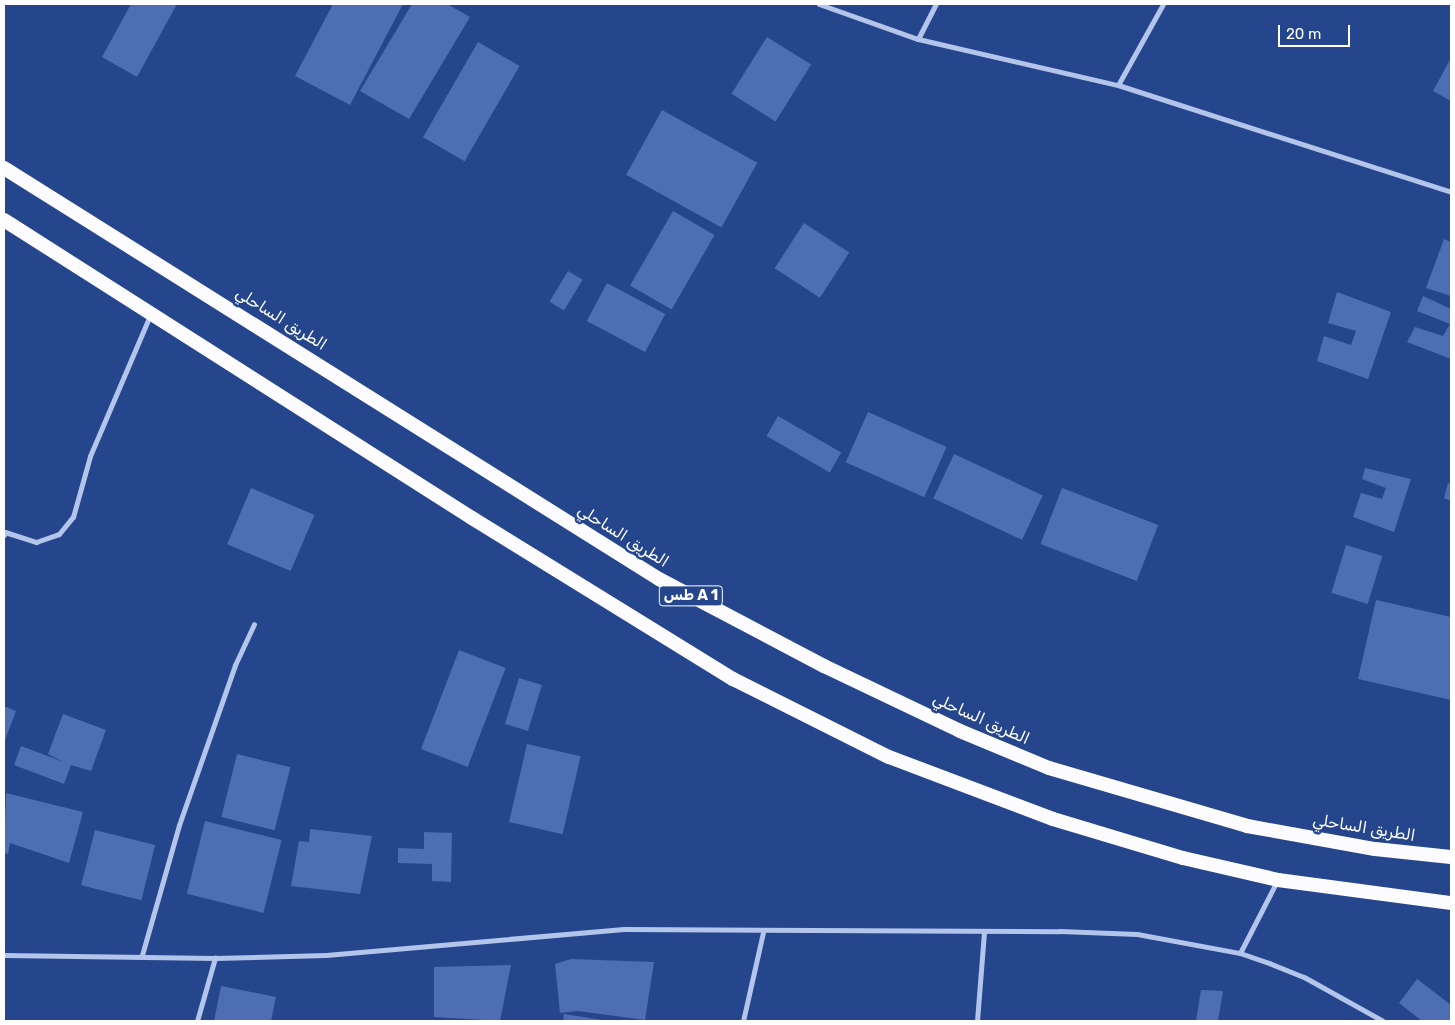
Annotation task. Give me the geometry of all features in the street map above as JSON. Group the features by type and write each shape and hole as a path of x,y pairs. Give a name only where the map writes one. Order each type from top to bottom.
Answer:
{"highway":[{"name":"الطريق الساحلي","path":"4,168 659,579 824,666 960,731 1049,768 1247,826 1375,849 1451,857"},
{"name":"طس A 1","path":"4,220 152,312 472,518 733,679 889,757 1053,819 1183,858 1278,880 1451,903"}],"street":[{"path":"819,4 918,39 1118,85 1451,192"},
{"path":"918,39 936,4"},
{"path":"1118,85 1163,4"},
{"path":"4,533 36,542 59,534 73,517 90,456 152,312"},
{"path":"142,955 180,825 235,664 254,624"},
{"path":"1240,953 1278,880"},
{"path":"4,955 142,955 215,958 326,955 624,930 763,932 870,930 1060,931 1137,934 1240,953 1304,977 1382,1021"},
{"path":"743,1021 756,974 763,932"},
{"path":"977,1021 984,932"},
{"path":"197,1021 215,958"}],"building":[{"path":"131,4 177,4 137,77 102,57"},
{"path":"333,4 403,4 350,105 295,76"},
{"path":"412,4 447,4 470,17 409,119 360,91"},
{"path":"767,37 811,65 776,121 731,94"},
{"path":"478,42 520,66 465,161 423,137"},
{"path":"1451,58 1451,101 1433,91"},
{"path":"662,110 757,163 721,228 626,175"},
{"path":"673,211 715,235 672,309 630,285"},
{"path":"804,223 849,252 820,298 775,268"},
{"path":"1444,239 1451,242 1451,296 1426,288"},
{"path":"568,271 583,280 564,311 549,302"},
{"path":"607,283 665,314 645,352 587,321"},
{"path":"1337,292 1391,312 1368,379 1317,361 1324,336 1351,345 1356,331 1328,323"},
{"path":"1423,296 1451,309 1451,359 1407,342 1415,327 1443,336 1450,324 1417,311"},
{"path":"868,412 947,447 924,497 846,462"},
{"path":"778,416 841,452 830,472 766,436"},
{"path":"954,454 1043,495 1022,540 933,498"},
{"path":"1365,468 1411,479 1394,532 1353,517 1361,493 1382,499 1386,488 1362,479"},
{"path":"1448,483 1451,484 1451,501 1444,498"},
{"path":"251,488 315,515 291,571 227,544"},
{"path":"1062,488 1158,525 1137,581 1040,544"},
{"path":"1346,545 1382,556 1368,604 1331,593"},
{"path":"1376,600 1451,617 1451,700 1358,679"},
{"path":"459,650 506,668 468,767 421,749"},
{"path":"519,678 542,685 528,731 505,724"},
{"path":"4,706 16,711 4,743"},
{"path":"63,714 106,730 91,771 71,765 64,784 14,765 21,746 64,762 48,754"},
{"path":"527,744 581,756 563,834 509,822"},
{"path":"237,754 290,767 275,830 221,817"},
{"path":"6,793 83,812 69,863 10,843 8,854 4,853"},
{"path":"205,821 282,840 264,913 187,894"},
{"path":"310,829 372,836 360,894 291,886 299,841 309,842"},
{"path":"95,830 155,845 141,900 81,885"},
{"path":"424,832 452,833 451,882 432,881 432,864 398,863 398,848 424,849"},
{"path":"571,959 654,962 645,1020 578,1011 560,1013 555,964"},
{"path":"511,965 500,1021 434,1017 434,967"},
{"path":"1417,979 1451,1005 1451,1021 1422,1021 1399,1003"},
{"path":"221,986 276,997 271,1021 214,1021"},
{"path":"1201,990 1223,991 1218,1021 1196,1021"},
{"path":"564,1014 602,1020 602,1021 563,1021"}]}
